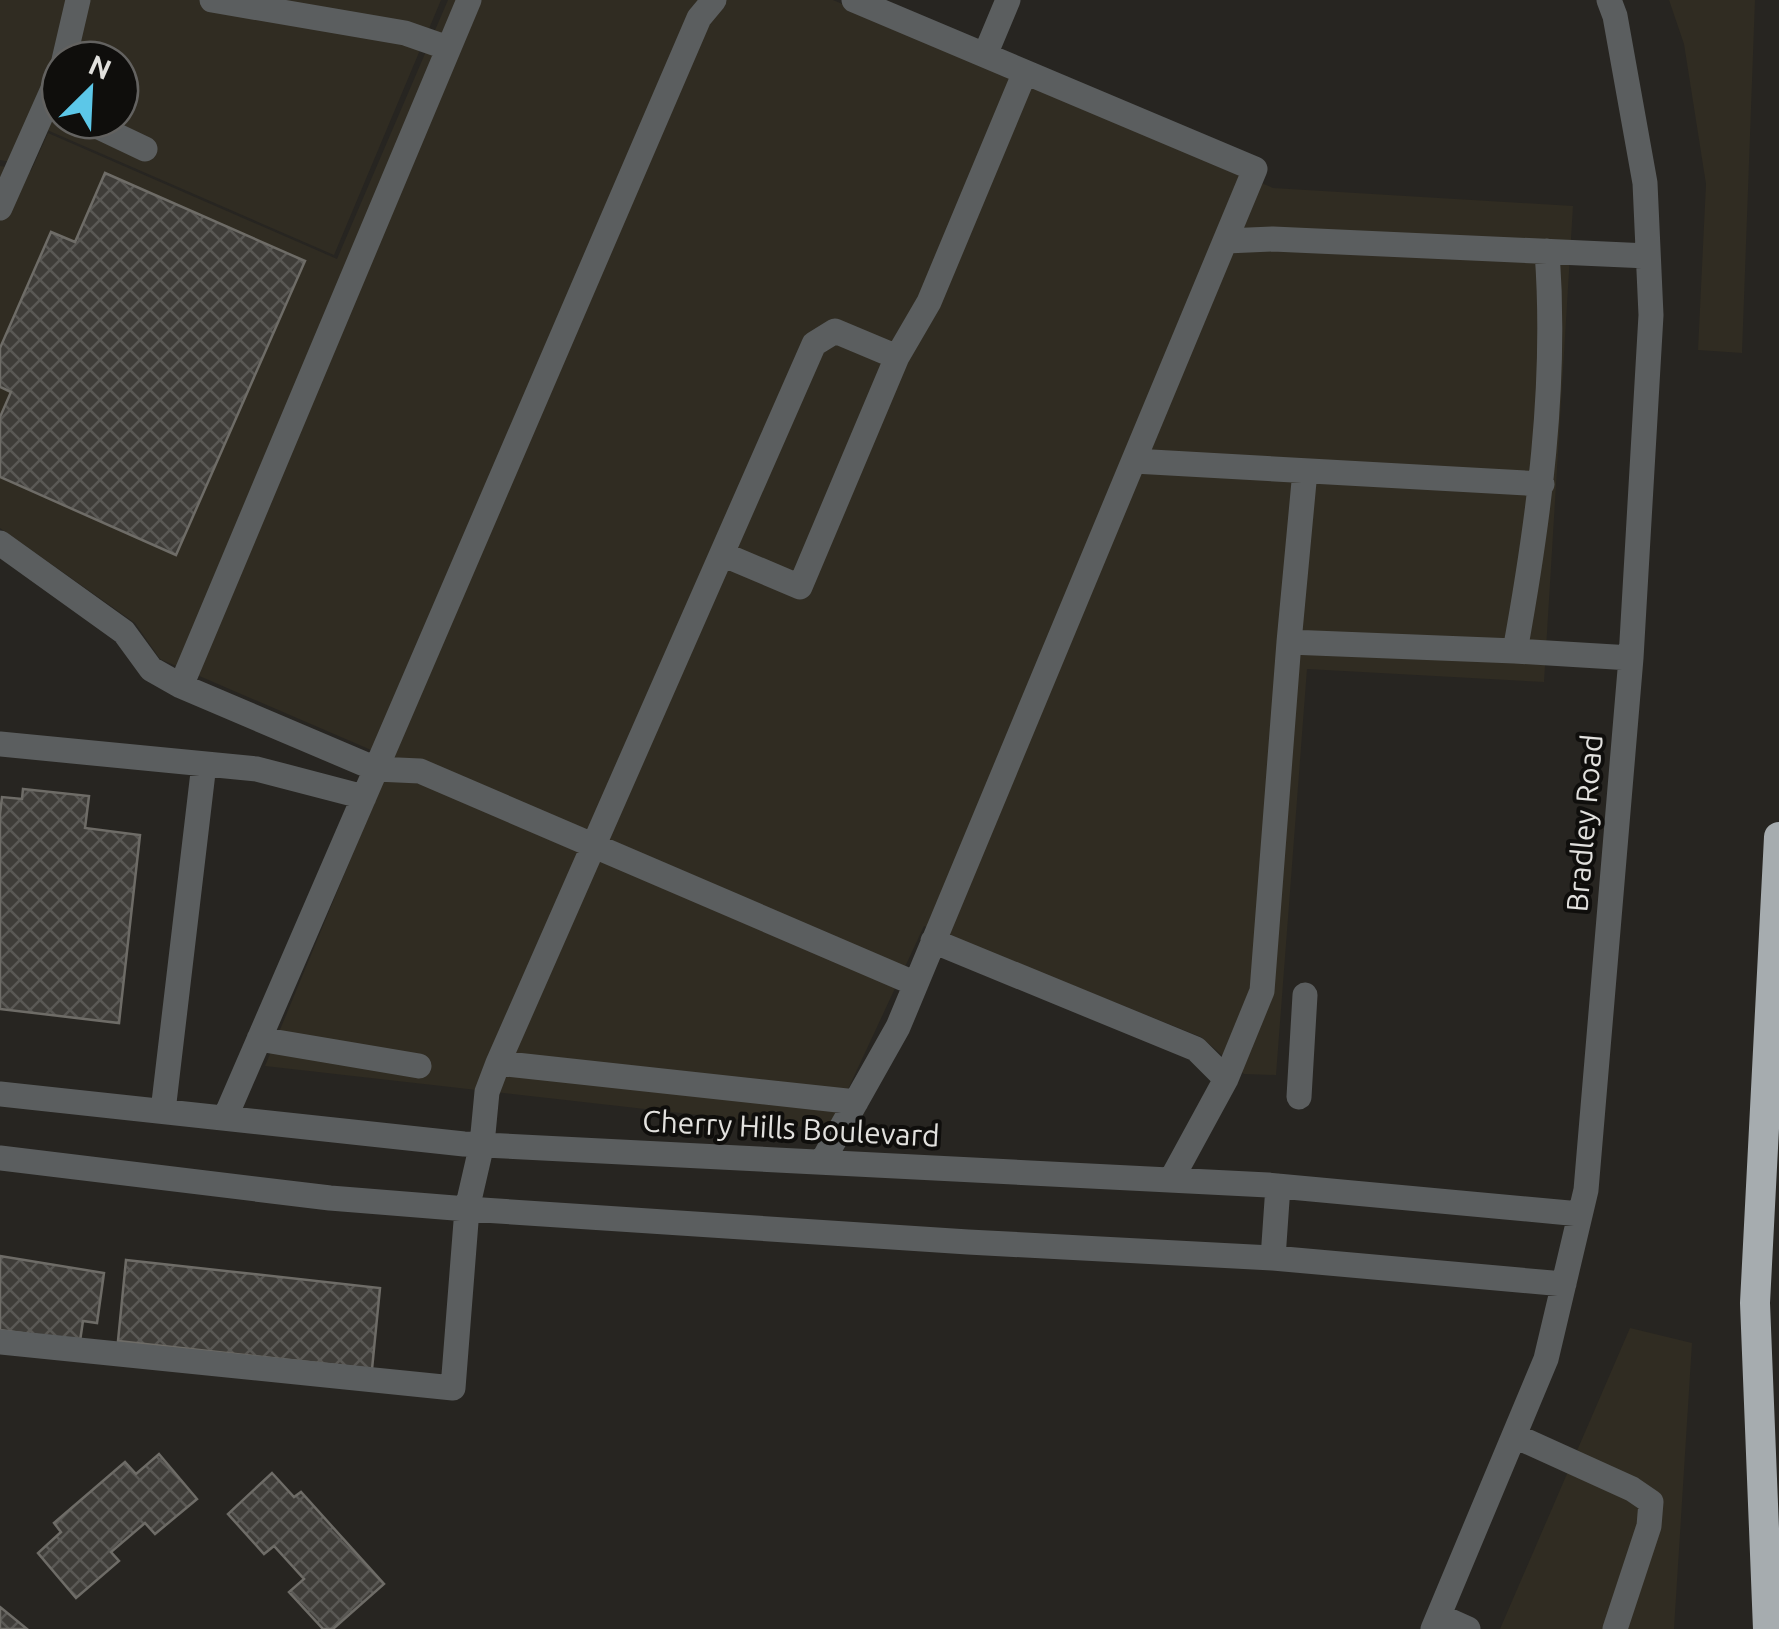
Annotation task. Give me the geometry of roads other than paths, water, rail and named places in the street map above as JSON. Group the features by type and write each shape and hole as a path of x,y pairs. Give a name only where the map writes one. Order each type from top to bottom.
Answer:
{"highway":[{"path":"1768,1629 1755,1303 1779,837"},
{"path":"1777,1629 1779,1599"}],"street":[{"path":"69,40 78,0"},
{"path":"212,0 405,34 448,48"},
{"path":"181,686 469,0"},
{"path":"225,1118 699,18 714,0"},
{"path":"822,1162 898,1026 1254,170 854,0"},
{"path":"985,55 1008,0"},
{"name":"Bradley Road","path":"1436,1622 1546,1359 1586,1190 1630,658 1651,315 1645,184 1615,16 1608,0"},
{"path":"722,554 800,587 897,357 929,302 1025,72"},
{"path":"0,208 40,130"},
{"path":"126,140 145,149"},
{"path":"1226,241 1273,239 1648,256"},
{"path":"1514,651 1542,484 1552,320 1547,250"},
{"path":"0,1342 453,1388 467,1209 482,1144 486,1092 498,1062 814,344 835,330 897,357"},
{"path":"1134,461 1542,484"},
{"path":"1171,1180 1226,1079 1262,992 1305,470"},
{"path":"0,544 124,632 151,668 181,686 376,769 420,771 916,984"},
{"path":"1288,642 1630,658"},
{"path":"0,744 257,769 364,797"},
{"path":"162,1111 204,764"},
{"path":"933,942 1196,1049 1226,1079"},
{"path":"1298,1096 1305,995"},
{"path":"259,1039 419,1066"},
{"path":"498,1062 856,1102"},
{"name":"Cherry Hills Boulevard","path":"0,1094 482,1144 1278,1186 1580,1214"},
{"path":"0,1158 330,1198 968,1242 1273,1258 1564,1284"},
{"path":"1273,1258 1278,1186"},
{"path":"1515,1436 1632,1489 1651,1502 1649,1526 1615,1629"},
{"path":"1436,1622 1468,1629"}]}
